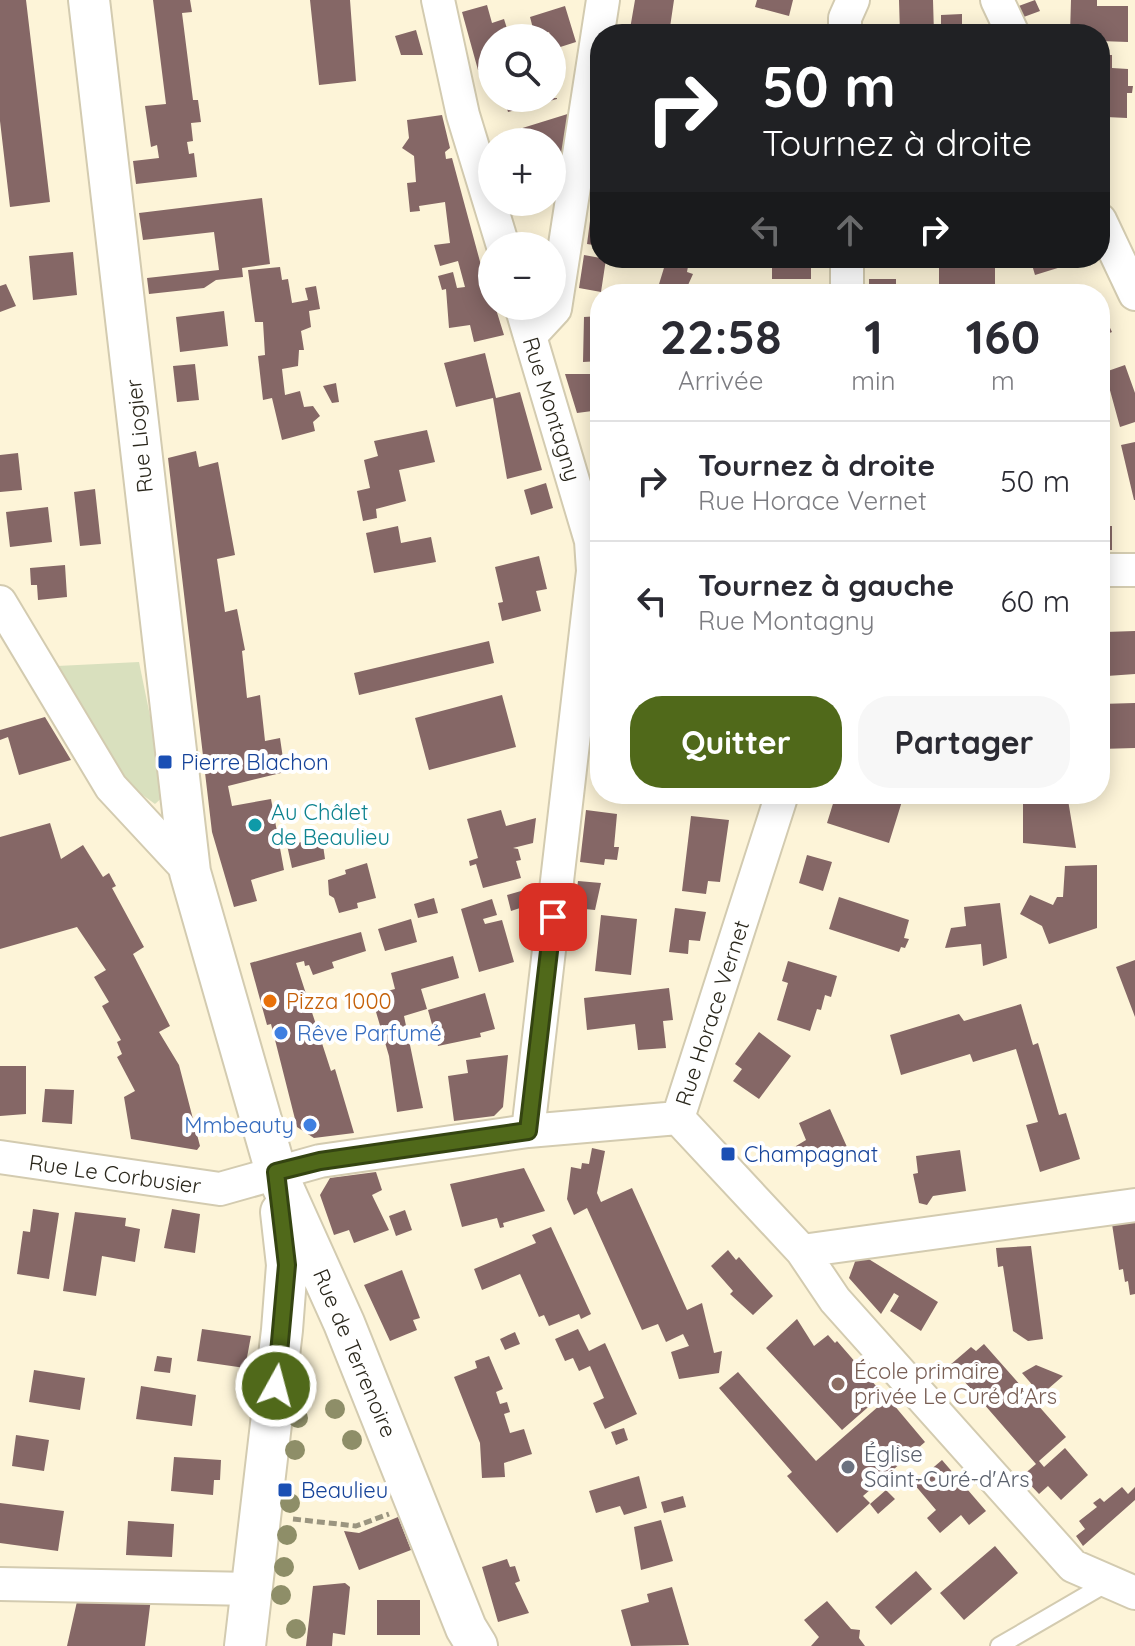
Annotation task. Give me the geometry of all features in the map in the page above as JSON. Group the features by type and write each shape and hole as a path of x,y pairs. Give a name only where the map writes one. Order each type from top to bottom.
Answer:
{"street":[{"name":"Rue Liogier","path":"89,0 190,872"},
{"path":"438,0 463,115 499,232"},
{"path":"599,24 603,0"},
{"path":"845,24 853,0"},
{"path":"997,0 1008,24"},
{"path":"526,321 555,309 590,84"},
{"path":"1110,241 1135,294"},
{"name":"Rue Montagny","path":"526,321 590,523"},
{"path":"1110,570 1135,570"},
{"name":"Rue Montagny","path":"528,1131 590,597"},
{"path":"0,602 111,787 190,872"},
{"name":"Rue Horace Vernet","path":"276,1172 320,1161 528,1131 678,1118 779,804"},
{"name":"Rue de Terrenoire","path":"190,872 276,1172 344,1323 466,1628 477,1646"},
{"path":"678,1118 802,1251 835,1300 1073,1566 1122,1588"},
{"name":"Rue Le Corbusier","path":"0,1157 220,1189 276,1172"},
{"path":"245,1646 287,1265 276,1172"},
{"path":"802,1251 1135,1205"},
{"path":"0,1584 252,1589"}],"lane":[{"path":"999,1646 1122,1588"}],"path":[{"path":"261,1515 356,1526 416,1504"}],"green space":[{"path":"139,662 166,794 155,804 126,783 57,666"}],"building":[{"path":"0,0 26,0 50,202 10,207 0,121"},
{"path":"153,0 190,0 192,12 182,13 193,100 198,100 201,122 191,123 193,141 187,142 189,154 194,153 197,177 136,184 133,161 159,158 157,145 151,147 145,106 166,104"},
{"path":"310,0 350,0 356,81 319,85"},
{"path":"635,0 674,0 670,24 631,24"},
{"path":"757,0 793,0 789,16 755,7"},
{"path":"899,0 933,0 934,24 900,24"},
{"path":"1035,0 1040,11 1021,18 1016,7"},
{"path":"1071,0 1097,0 1097,6 1128,6 1128,42 1110,41 1110,24 1070,24"},
{"path":"487,5 492,23 504,19 506,24 478,24 478,70 462,12"},
{"path":"565,6 576,42 566,45 566,24 532,24 530,17"},
{"path":"962,14 962,24 941,24 941,15"},
{"path":"416,30 423,55 401,55 395,36"},
{"path":"1110,55 1112,68 1128,69 1128,86 1133,86 1132,93 1127,93 1127,118 1110,117"},
{"path":"574,112 567,164 566,128 523,128"},
{"path":"442,115 450,148 445,152 446,159 452,158 478,254 478,320 499,320 504,335 474,342 470,325 449,328 446,289 442,290 438,276 453,272 457,288 465,287 458,261 440,266 434,245 450,243 445,202 419,206 420,211 410,212 407,183 416,182 414,156 402,148 409,138 407,120"},
{"path":"262,198 270,264 242,268 243,277 216,280 204,288 149,294 147,278 219,270 214,232 143,240 139,213"},
{"path":"73,252 77,295 33,300 29,256"},
{"path":"584,255 590,256 590,268 605,268 602,284 590,284 590,290 579,288"},
{"path":"280,267 282,280 288,279 292,303 308,300 305,288 316,286 320,309 309,311 311,327 301,331 304,350 299,350 298,366 282,369 285,395 300,391 304,407 313,406 320,416 313,422 315,431 282,440 272,398 263,400 258,356 265,355 263,322 255,322 248,270"},
{"path":"664,268 688,268 687,272 693,274 688,284 659,284"},
{"path":"772,268 811,268 811,279 772,279"},
{"path":"939,268 995,268 995,284 939,284"},
{"path":"1033,268 1058,268 1035,275"},
{"path":"869,279 896,279 896,284 869,284"},
{"path":"6,284 16,306 0,312 0,286"},
{"path":"224,311 228,346 180,352 176,317"},
{"path":"584,317 590,317 590,362 583,362"},
{"path":"485,353 496,398 520,392 542,470 507,479 493,398 456,407 444,363"},
{"path":"195,364 199,400 177,402 173,366"},
{"path":"1125,365 1135,393 1135,422 1120,427 1110,390 1110,370"},
{"path":"565,374 590,374 590,411 577,413"},
{"path":"336,383 339,402 332,403 323,386"},
{"path":"427,430 435,462 399,470 406,501 376,509 377,518 363,521 357,491 370,488 364,460 378,456 374,441"},
{"path":"1135,442 1135,500 1134,500 1121,445"},
{"path":"196,451 199,467 218,462 235,555 217,559 225,612 237,609 245,650 242,651 247,698 260,695 265,741 280,738 285,772 228,786 232,806 271,799 284,870 251,880 257,901 234,907 212,832 168,458"},
{"path":"18,453 22,490 0,492 0,455"},
{"path":"546,483 553,508 531,515 524,490"},
{"path":"95,489 101,544 80,546 74,492"},
{"path":"48,507 52,542 10,547 6,512"},
{"path":"398,526 401,543 431,537 436,562 374,573 366,533"},
{"path":"1110,526 1112,526 1110,550"},
{"path":"539,556 547,589 536,591 541,611 502,621 498,603 503,602 495,567"},
{"path":"65,565 67,597 38,600 37,585 31,585 30,568"},
{"path":"1135,631 1135,674 1110,676 1110,632"},
{"path":"489,641 494,663 359,695 354,673"},
{"path":"502,695 516,747 429,770 415,718"},
{"path":"1135,703 1135,748 1110,749 1110,704"},
{"path":"45,717 71,760 19,775 8,737 0,740 0,730"},
{"path":"833,804 901,804 889,843 827,823"},
{"path":"1023,804 1069,804 1076,848 1023,843"},
{"path":"501,810 506,826 536,818 533,843 513,848 518,849 521,860 516,861 521,878 483,888 476,864 470,866 469,861 478,858 467,819"},
{"path":"586,810 617,814 614,847 619,847 617,860 605,859 604,865 580,862"},
{"path":"691,816 729,820 720,882 708,881 706,894 682,891"},
{"path":"50,823 61,859 83,845 103,877 109,873 116,886 112,888 144,947 133,954 170,1026 159,1032 179,1065 200,1146 197,1150 131,1139 124,1097 135,1091 117,1057 122,1054 117,1042 121,1040 102,1006 109,1002 94,977 106,970 77,927 0,949 0,837"},
{"path":"322,838 325,859 292,868 287,845"},
{"path":"807,855 832,862 823,891 799,883"},
{"path":"367,863 376,898 357,903 358,908 339,913 334,898 329,895 328,880"},
{"path":"1097,865 1097,928 1049,944 1042,926 1020,914 1030,895 1053,905 1057,897 1063,897 1065,866"},
{"path":"578,881 601,883 595,910 574,908"},
{"path":"528,889 526,906 511,911 507,895"},
{"path":"839,897 909,920 904,938 909,939 905,948 901,947 899,952 829,929"},
{"path":"434,898 438,913 418,918 414,904"},
{"path":"492,899 497,915 483,919 485,924 502,920 514,962 479,972 461,909"},
{"path":"1000,903 1007,958 983,966 981,944 945,948 951,928 966,926 964,907"},
{"path":"675,908 706,912 700,941 689,940 688,954 669,952"},
{"path":"601,915 637,919 631,975 595,971"},
{"path":"411,919 417,942 385,951 378,929"},
{"path":"361,932 366,951 332,962 334,968 313,975 304,961 296,963 331,1071 335,1069 354,1133 314,1138 297,1127 271,1024 267,1025 250,963"},
{"path":"453,956 459,978 421,989 427,1009 404,1016 423,1108 397,1112 389,1056 371,995 395,989 391,973"},
{"path":"1135,960 1135,1017 1116,967"},
{"path":"788,961 837,976 831,997 825,995 810,1031 777,1020 788,983 782,981"},
{"path":"669,988 673,1020 663,1021 666,1048 638,1050 635,1024 587,1030 584,998"},
{"path":"485,993 495,1029 480,1033 481,1037 438,1046 428,1010"},
{"path":"1021,1004 1033,1045 1038,1043 1059,1115 1066,1113 1080,1159 1040,1172 1026,1125 1038,1122 1016,1049 973,1062 970,1054 901,1075 890,1035 959,1014 964,1021"},
{"path":"759,1032 791,1056 759,1099 733,1081 742,1069 735,1064"},
{"path":"508,1055 503,1107 494,1116 454,1121 448,1076 468,1073 466,1060"},
{"path":"0,1066 26,1066 26,1114 0,1116"},
{"path":"45,1089 74,1090 72,1124 42,1122"},
{"path":"830,1109 847,1147 803,1165 795,1153 796,1146 806,1140 799,1123"},
{"path":"592,1148 605,1151 597,1193 601,1202 632,1188 687,1310 702,1303 714,1353 722,1351 719,1373 679,1379 671,1352 689,1346 683,1334 666,1342 658,1324 642,1330 587,1208 574,1215 567,1199 571,1167 581,1169 582,1163 589,1164"},
{"path":"960,1150 966,1191 933,1196 927,1205 919,1203 913,1174 918,1173 916,1156"},
{"path":"524,1168 545,1211 503,1223 504,1227 500,1228 497,1218 462,1227 450,1184"},
{"path":"376,1172 382,1190 372,1195 389,1230 354,1243 349,1230 334,1235 320,1195 330,1178"},
{"path":"33,1209 59,1213 49,1279 17,1274 23,1231 30,1232"},
{"path":"172,1209 200,1214 195,1253 164,1248"},
{"path":"405,1210 412,1230 396,1236 389,1216"},
{"path":"75,1212 126,1218 125,1226 140,1229 135,1262 102,1256 96,1296 63,1291"},
{"path":"1135,1221 1135,1294 1130,1295 1123,1269 1119,1270 1112,1224"},
{"path":"551,1227 591,1314 581,1319 579,1314 549,1326 544,1315 539,1317 520,1274 482,1290 474,1269 536,1243 532,1235"},
{"path":"1031,1246 1043,1339 1028,1341 1013,1331 1003,1266 998,1267 996,1248"},
{"path":"728,1250 736,1260 739,1257 773,1296 753,1315 730,1294 733,1291 711,1266"},
{"path":"867,1258 938,1302 921,1331 890,1311 899,1296 894,1293 881,1314 849,1278 856,1259"},
{"path":"402,1270 420,1318 413,1320 417,1330 390,1341 364,1285"},
{"name":"École primaire privée Le Curé d'Ars","path":"797,1319 814,1346 828,1335 835,1343 837,1341 883,1394 842,1430 766,1348"},
{"path":"202,1329 251,1336 245,1368 197,1361"},
{"path":"578,1329 589,1351 605,1343 637,1414 605,1429 593,1403 604,1398 590,1366 579,1371 573,1358 565,1361 555,1339"},
{"path":"515,1332 520,1344 505,1350 500,1339"},
{"path":"984,1344 1066,1437 1039,1461 1044,1467 1065,1448 1088,1475 1061,1500 1048,1486 1039,1494 1022,1476 1036,1464 950,1365 971,1347 976,1351"},
{"path":"157,1356 172,1358 170,1373 154,1371"},
{"path":"489,1356 503,1389 496,1392 500,1404 507,1402 510,1412 504,1414 510,1433 524,1429 532,1454 504,1463 505,1477 482,1478 480,1443 454,1377 477,1368 475,1361"},
{"path":"1036,1365 1063,1376 1041,1395 1022,1373"},
{"path":"34,1370 85,1378 80,1410 29,1402"},
{"name":"Église Saint-Curé-d'Ars","path":"738,1372 816,1461 888,1398 925,1442 863,1496 870,1503 837,1533 787,1476 792,1472 719,1388"},
{"path":"141,1386 196,1395 192,1426 136,1419"},
{"path":"624,1428 628,1440 616,1445 611,1432"},
{"path":"16,1435 49,1440 44,1471 12,1466"},
{"path":"174,1457 221,1460 220,1480 214,1480 213,1495 171,1491"},
{"path":"942,1460 986,1511 969,1525 961,1515 940,1533 927,1518 936,1510 914,1484"},
{"path":"639,1476 647,1508 624,1515 620,1506 596,1513 589,1491"},
{"path":"1122,1487 1128,1494 1135,1487 1135,1500 1083,1546 1076,1536 1085,1529 1079,1521 1097,1507 1093,1503 1100,1498 1104,1502"},
{"path":"886,1490 895,1499 878,1514 870,1504"},
{"path":"683,1496 686,1507 664,1513 661,1502"},
{"path":"0,1503 64,1511 58,1551 0,1543"},
{"path":"398,1517 411,1550 359,1570 344,1531 359,1533"},
{"path":"661,1520 673,1561 641,1570 634,1527"},
{"path":"128,1521 174,1524 172,1557 126,1555"},
{"path":"995,1546 1018,1573 964,1620 940,1593"},
{"path":"507,1559 510,1567 515,1566 520,1581 515,1583 529,1613 498,1622 482,1567"},
{"path":"916,1571 932,1589 891,1625 875,1607"},
{"path":"345,1583 350,1587 345,1635 333,1633 332,1646 306,1646 313,1586"},
{"path":"672,1587 689,1645 631,1646 621,1610 649,1602 647,1594"},
{"path":"78,1597 151,1598 145,1646 67,1646"},
{"path":"377,1600 420,1600 420,1635 377,1635"},
{"path":"827,1601 851,1629 860,1630 859,1638 865,1646 811,1646 819,1637 804,1620"}],"place":[{"name":"Pierre Blachon","path":"165,762"},
{"name":"Au Châlet de Beaulieu","path":"255,825"},
{"name":"Pizza 1000","path":"270,1001"},
{"name":"Rêve Parfumé","path":"281,1033"},
{"name":"Mmbeauty","path":"310,1125"},
{"name":"Champagnat","path":"728,1154"},
{"name":"École primaire privée Le Curé d'Ars","path":"838,1384"},
{"name":"Église Saint-Curé-d'Ars","path":"848,1467"},
{"name":"Beaulieu","path":"285,1490"}],"route":[{"path":"276,1386 287,1265 276,1172 320,1161 528,1131 553,917"}]}
